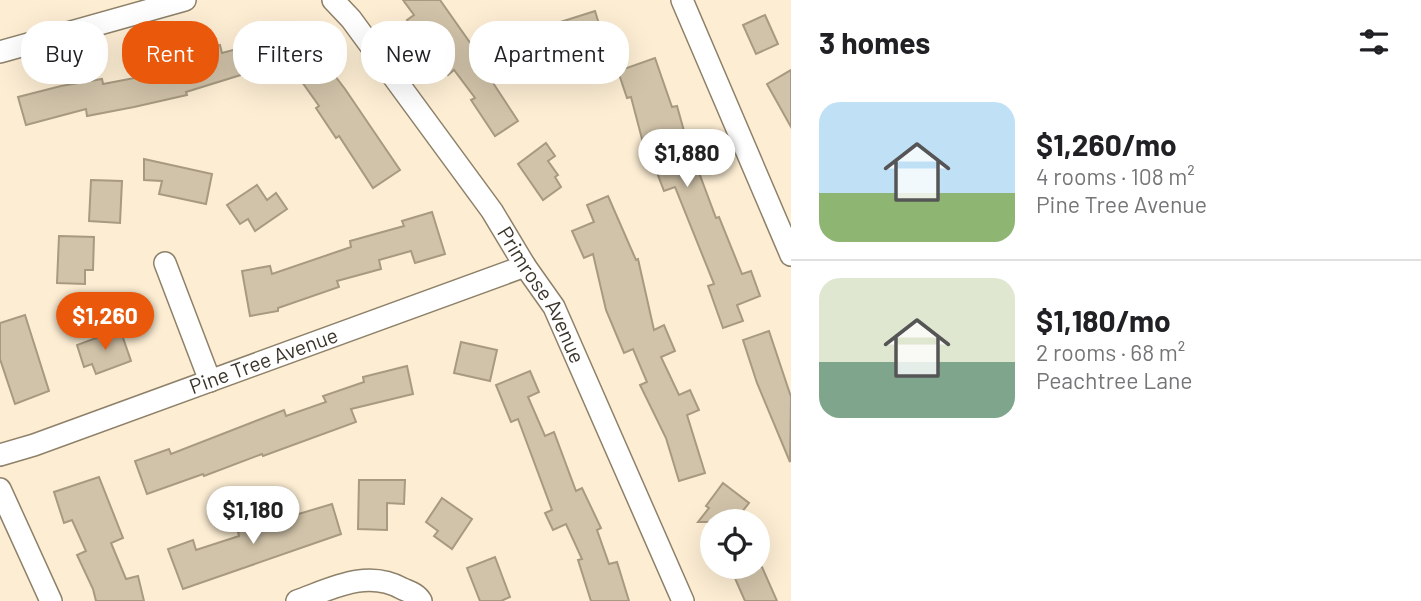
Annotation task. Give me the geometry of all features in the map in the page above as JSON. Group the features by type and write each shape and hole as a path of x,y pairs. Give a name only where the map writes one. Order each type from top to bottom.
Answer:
{"street":[{"path":"0,52 129,7 185,0"},
{"name":"Primrose Avenue","path":"333,0 351,19 492,211 525,266 554,307 683,601"},
{"path":"682,0 783,214 791,255"},
{"path":"164,263 209,381"},
{"name":"Pine Tree Avenue","path":"0,454 46,440 525,266"},
{"path":"0,489 51,601"},
{"path":"297,601 349,582 377,579 396,585 419,597 421,601"}],"building":[{"path":"403,0 440,0 455,21 408,21 414,15"},
{"path":"595,11 598,21 564,21"},
{"path":"765,15 778,44 756,54 743,25"},
{"path":"455,21 469,41 469,84 494,84 518,121 495,136 471,100 475,98 455,71"},
{"path":"219,45 222,53 233,50 233,77 219,82"},
{"path":"655,58 672,107 677,106 684,131 667,135 675,169 695,162 716,218 719,217 742,274 751,271 760,296 737,305 743,321 723,328 708,286 714,284 675,187 664,191 651,157 647,158 631,97 627,98 622,84 629,84 629,67"},
{"path":"791,70 791,127 767,84"},
{"path":"122,80 122,84 212,84 186,92 187,95 134,107 87,116 86,109 26,125 18,97 73,84"},
{"path":"303,84 341,84 400,170 373,188 339,136 336,138 316,108 319,106"},
{"path":"546,143 555,156 548,161 558,175 555,177 561,187 543,200 518,164"},
{"path":"144,159 212,174 206,204 159,194 162,181 144,180"},
{"path":"91,180 122,181 120,223 89,221"},
{"path":"257,185 267,200 276,193 287,209 255,231 248,219 240,224 227,205"},
{"path":"608,196 636,260 638,259 654,330 664,325 675,351 661,357 679,395 690,390 699,410 687,415 705,473 679,481 666,438 640,385 647,382 633,349 624,353 606,310 593,254 584,258 572,231 594,222 587,205"},
{"path":"432,212 445,254 415,263 411,251 379,260 381,269 337,281 339,287 278,308 278,311 250,316 242,271 270,266 272,274 351,247 350,241 404,226 402,221"},
{"path":"59,236 94,237 93,270 85,270 85,284 57,283"},
{"path":"25,315 49,391 15,404 0,359 0,323"},
{"path":"120,329 131,361 96,374 92,364 84,367 77,345"},
{"path":"769,331 791,397 790,462 757,383 743,340"},
{"path":"461,342 497,350 490,381 454,373"},
{"path":"407,366 413,394 351,409 356,422 147,494 135,461 169,449 171,454 284,410 286,416 326,402 323,396 364,382 363,377"},
{"path":"530,371 539,392 528,397 545,436 554,432 576,491 582,488 601,528 597,530 609,564 617,562 629,601 591,601 578,560 582,559 566,524 553,530 545,513 552,510 518,419 511,422 496,385"},
{"path":"99,477 123,538 111,543 126,579 138,576 144,601 96,601 77,555 86,551 72,520 64,523 54,492"},
{"path":"359,480 405,480 404,504 387,503 387,530 358,529"},
{"path":"723,483 749,503 744,509 708,509 706,506"},
{"path":"442,498 472,519 452,549 434,536 438,531 426,522"},
{"path":"332,504 341,534 183,589 168,549 193,540 196,550 239,536 238,532"},
{"path":"495,557 510,597 501,601 480,601 467,568"},
{"path":"735,579 767,579 777,601 745,601"}]}
